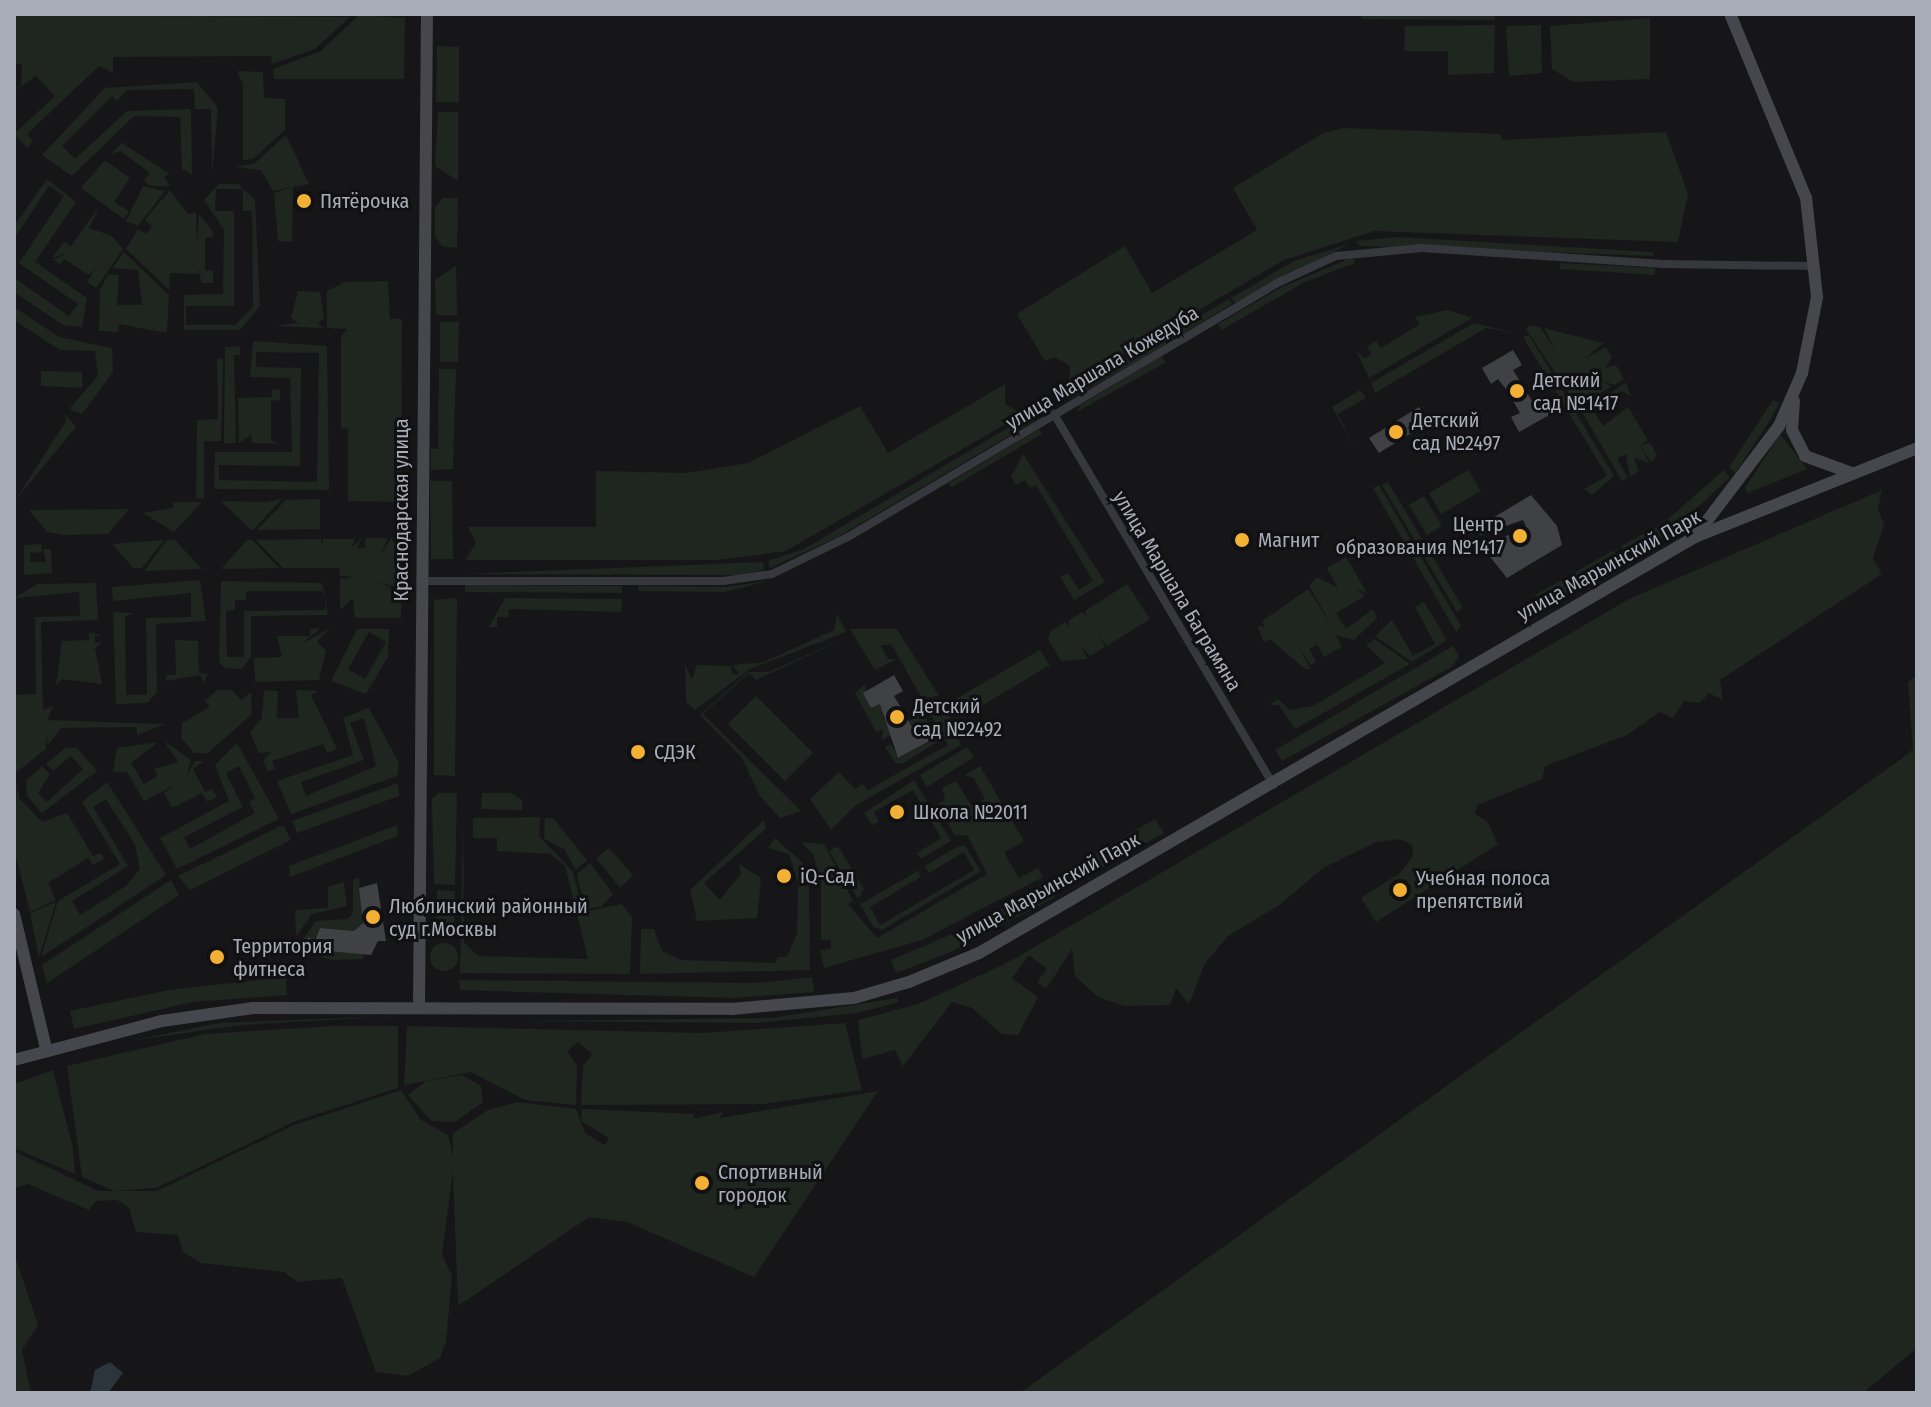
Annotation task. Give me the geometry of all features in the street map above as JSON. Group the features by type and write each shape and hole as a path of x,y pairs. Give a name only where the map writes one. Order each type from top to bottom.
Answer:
{"main road":[{"name":"Краснодарская улица","path":"419,1006 427,14"},
{"path":"1730,14 1806,198 1815,266 1811,335 1795,390 1792,430 1805,456 1853,473"},
{"path":"1695,537 1748,474 1795,390"},
{"name":"улица Марьинский Парк","path":"14,1060 46,1048 253,1008 732,1009 854,998 979,953 1273,785 1695,537 1917,448"},
{"path":"14,914 46,1048"}],"street":[{"name":"улица Маршала Кожедуба","path":"422,581 723,581 772,574 848,537 1275,284 1355,252 1422,248 1663,264 1815,266"},
{"name":"улица Маршала Баграмяна","path":"1054,414 1273,785"}],"shaded area":[{"path":"14,14 350,17 315,49 272,64 271,56 113,57 113,73 99,66 27,134 33,141 27,148 14,134 55,96 36,76 14,91 21,85 22,64 14,64"},
{"path":"1362,14 1495,14 1495,20 1362,19"},
{"path":"359,15 405,18 404,79 274,79 273,69 321,51"},
{"path":"1650,18 1650,79 1573,82 1552,69 1550,26"},
{"path":"1495,25 1494,73 1448,75 1448,51 1404,51 1405,26"},
{"path":"1541,25 1542,73 1509,76 1506,26"},
{"path":"437,46 459,47 459,102 436,102"},
{"path":"237,71 263,72 264,98 285,99 285,130 253,159 243,160 243,84"},
{"path":"197,82 218,108 212,174 211,109 195,109 194,89 127,90 117,101 112,96 62,146 75,159 127,111 191,109 192,175 182,169 180,117 134,116 72,176 42,155 105,88"},
{"path":"438,112 458,112 458,181 435,166"},
{"path":"1344,128 1501,134 1502,140 1666,132 1688,194 1678,242 1374,231 1284,260 1069,386 1070,366 1055,357 1045,361 1017,314 1125,246 1152,293 1257,230 1233,188 1323,133"},
{"path":"286,135 309,184 273,191 261,170 235,167 255,163"},
{"path":"122,143 170,174 164,177 170,186 150,186 144,181 150,173 120,151 111,154"},
{"path":"105,160 130,178 114,202 129,211 124,219 81,188"},
{"path":"47,179 76,202 35,262 87,298 82,327 63,325 14,292 14,278 69,316 78,304 19,263 64,196 49,186 14,239 14,226"},
{"path":"219,184 238,184 255,200 260,306 240,330 184,330 184,295 223,294 224,230 204,200","holes":["216,189 243,189 243,211 252,211 253,307 235,325 186,325 186,306 234,306 234,211 215,211"]},
{"path":"143,186 165,191 138,226 126,221"},
{"path":"293,187 292,242 278,241 274,193"},
{"path":"170,190 188,214 196,212 198,274 170,273 169,290 126,249 138,229 146,234 152,226 145,220"},
{"path":"443,198 458,198 457,248 442,246 435,236 435,207"},
{"path":"101,204 89,228 112,236 123,249 96,288 87,282 97,266 89,275 64,259 60,264 53,260 70,252 52,258 64,242 71,246"},
{"path":"199,214 212,230 213,237 205,238 205,270 213,270 213,283 202,283 196,264"},
{"path":"1398,237 1652,252 1654,256 1360,246 1356,241"},
{"path":"1349,244 1235,303 1231,298 1294,261"},
{"path":"124,252 169,295 167,333 119,324 118,332 99,331 100,290 108,275 119,275 117,305 142,305 138,270 113,268"},
{"path":"1353,257 1355,263 1305,282 1221,330 1218,324 1282,287"},
{"path":"1560,263 1655,268 1655,275 1560,269"},
{"path":"456,266 457,315 436,315 435,280"},
{"path":"388,281 390,319 402,319 401,502 348,501 348,429 341,428 341,337 347,329 327,328 327,291 345,282"},
{"path":"298,291 320,292 324,318 318,323 324,328 275,326 298,323 291,318"},
{"path":"1229,299 1232,304 1134,363 1070,399 1066,394"},
{"path":"14,307 59,337 112,348 113,372 82,414 69,409 98,376 95,351 60,350 14,320"},
{"path":"1448,310 1472,318 1369,378 1356,351 1365,358 1371,354 1367,346 1376,341 1381,348 1420,324 1415,317"},
{"path":"440,322 459,322 458,362 440,362"},
{"path":"1474,323 1516,333 1486,328 1375,393 1371,383"},
{"path":"1530,325 1540,327 1555,350 1544,328 1603,343 1586,358 1606,347 1612,357 1605,368 1616,365 1624,379 1614,385 1601,380 1611,387 1589,400 1583,393 1585,402 1578,407 1526,329"},
{"path":"1529,335 1614,476 1592,495 1584,489 1607,476 1523,337"},
{"path":"253,341 327,346 329,490 214,489 215,452 292,452 290,378 250,377","holes":["256,352 319,353 317,482 219,480 219,465 300,466 301,368 256,367"]},
{"path":"240,346 240,355 234,355 236,443 224,443 225,347"},
{"path":"1161,357 1166,362 1077,412 1080,405"},
{"path":"223,358 221,441 204,441 204,499 196,498 197,420 218,419 217,359"},
{"path":"439,369 456,369 453,469 431,470 431,449 438,449"},
{"path":"41,371 82,372 82,388 41,386"},
{"path":"1626,383 1631,396 1622,391 1590,406 1603,426 1628,407 1648,440 1640,445 1650,443 1657,455 1651,462 1641,448 1649,463 1634,458 1639,471 1630,477 1626,454 1617,458 1628,478 1622,481 1581,410"},
{"path":"1005,384 1005,404 1023,414 786,551 718,560 465,560 476,543 468,527 596,527 596,471 686,473 748,463 860,406 888,453"},
{"path":"272,389 280,390 280,400 271,401 271,441 281,444 252,443 251,435 239,443 238,398 272,397"},
{"path":"1360,390 1366,398 1338,414 1357,452 1332,407"},
{"path":"1773,400 1779,403 1771,419 1735,473 1729,467"},
{"path":"65,414 76,427 14,502 66,421"},
{"path":"1030,415 1034,421 838,537 770,568 768,561 804,549"},
{"path":"1039,429 1042,434 952,487 949,483"},
{"path":"1780,434 1807,469 1748,493 1745,488"},
{"path":"1023,454 1105,582 1074,600 1060,577 1068,573 1079,590 1093,581 1036,485 1030,488 1025,480 1016,485 1011,477"},
{"path":"1468,470 1481,491 1441,514 1429,493"},
{"path":"1724,470 1730,477 1673,531 1667,520"},
{"path":"430,481 452,481 453,559 431,559"},
{"path":"1388,482 1463,608 1457,612 1382,485"},
{"path":"1379,485 1461,626 1456,632 1373,488"},
{"path":"1882,490 1878,509 1884,525 1873,558 1882,574 1720,680 1723,700 1709,693 1700,703 1684,701 1673,718 1660,712 1627,735 1545,766 1542,779 1477,805 1475,814 1487,821 1498,844 1376,922 1361,898 1400,873 1413,856 1412,845 1400,839 1376,842 1323,868 1278,906 1228,936 1205,963 1189,1004 1176,988 1170,1005 1124,1006 1098,997 1075,976 1072,949 1046,989 1037,982 1047,969 1029,955 1012,978 1038,997 1018,1035 1002,1034 972,1008 952,1002 903,1066 895,1050 862,1059 858,1020 918,1004 1007,963 1629,599"},
{"path":"1424,496 1442,526 1427,535 1409,505"},
{"path":"282,499 252,531 221,501 266,502"},
{"path":"320,499 320,529 257,530 286,500"},
{"path":"173,502 202,502 174,532 143,513 173,508"},
{"path":"129,509 108,534 63,535 47,532 29,510"},
{"path":"1661,524 1667,535 1628,557 1621,546"},
{"path":"362,538 357,548 365,548 365,538 388,538 379,557 391,538 401,551 400,588 378,582 402,592 401,618 355,618 353,598 340,610 340,579 354,577 340,576 339,568 283,568 256,540 321,539 322,547 323,539 355,539 351,548"},
{"path":"164,540 142,568 133,568 112,544"},
{"path":"167,540 175,540 202,569 144,571"},
{"path":"247,540 252,540 279,568 221,569"},
{"path":"41,544 42,552 30,553 30,562 46,562 43,549 51,549 52,573 24,575 24,545"},
{"path":"1614,550 1620,565 1544,610 1535,595"},
{"path":"1346,557 1367,593 1356,589 1365,596 1336,613 1346,629 1373,609 1377,618 1354,640 1336,635 1342,647 1324,657 1317,645 1309,649 1316,662 1311,665 1299,648 1311,669 1305,669 1270,639 1264,642 1257,626 1265,627 1262,621 1308,589 1332,626 1309,586 1317,577 1338,588 1327,568"},
{"path":"763,562 764,570 738,575 463,574"},
{"path":"200,580 206,621 156,624 157,692 147,703 116,704 113,612 134,613 125,616 126,695 147,695 146,618 191,617 191,593 113,601 112,587"},
{"path":"221,581 322,583 324,591 246,591 246,600 235,600 235,610 226,611 227,657 244,657 244,611 325,610 325,599 328,615 251,616 251,657 242,669 225,668 219,662"},
{"path":"768,581 725,592 639,591 638,586 727,587"},
{"path":"96,583 98,620 41,622 43,710 53,706 47,720 165,724 137,735 137,727 61,728 48,745 47,734 46,749 14,774 14,684 15,695 36,694 35,617 80,616 79,592 14,598 38,584"},
{"path":"1127,584 1150,619 1107,646 1099,635 1105,647 1090,656 1081,646 1087,659 1061,661 1048,639 1051,631 1065,622 1069,628 1068,621 1082,612 1087,617 1085,611"},
{"path":"465,585 622,586 622,593 465,592"},
{"path":"457,598 455,776 434,775 434,600"},
{"path":"505,598 622,599 621,612 509,609 508,617 497,617 497,627 489,627"},
{"path":"1424,602 1447,640 1412,662 1375,636 1392,620 1413,656 1435,644 1415,607"},
{"path":"837,614 846,632 750,669 695,710 686,702 685,665 692,679 697,665 731,666 732,674 739,674 733,665 764,662 834,630"},
{"path":"321,628 300,645 330,628 317,642 326,651 319,680 255,682 254,658 282,657 277,636 310,636 310,629"},
{"path":"357,629 389,629 388,657 366,694 331,681","holes":["369,632 386,642 365,679 348,669"]},
{"path":"850,629 897,629 939,696 922,698 891,644 881,646 888,659 897,659 875,670"},
{"path":"89,633 103,635 94,636 95,643 103,642 95,648 102,684 62,679 56,685 62,641 89,640"},
{"path":"848,637 756,680 749,673 703,714 801,811 780,818 760,796 742,758 700,715 748,672 768,672"},
{"path":"1375,639 1410,664 1295,729 1279,705 1269,705 1278,699 1290,710 1313,706 1385,663 1366,645"},
{"path":"175,640 198,641 199,673 208,674 204,683 200,675 166,681 166,675 176,675"},
{"path":"1453,646 1459,656 1453,666 1282,761 1275,750"},
{"path":"1040,650 1050,665 963,717 952,701"},
{"path":"1917,674 1917,1348 1863,1393 1020,1393 1901,759 1913,749 1908,683"},
{"path":"865,684 871,708 881,703 884,720 896,732 882,740 883,729 876,732 855,693"},
{"path":"217,690 232,690 241,700 251,692 252,714 208,753 194,753 181,738 182,723 210,707 205,701"},
{"path":"264,690 278,691 277,718 299,718 296,690 319,691 311,695 337,749 327,753 323,744 272,761 275,769 268,771 263,761 271,752 259,753 250,732 262,718"},
{"path":"756,696 813,753 785,781 728,724"},
{"path":"936,706 948,712 961,745 855,806 831,830 810,799 839,772 855,789 862,784 868,790 948,745 928,710"},
{"path":"369,708 399,763 397,776 291,814 277,781 353,755 343,718","holes":["364,718 376,766 306,796 301,782 364,760 350,723"]},
{"path":"923,712 937,742 902,764 895,762 885,747 891,744 899,758 931,740 923,726 912,732 909,721"},
{"path":"164,741 191,760 187,775 195,761 204,761 193,769 205,792 212,789 217,797 207,802 202,793 172,808 164,793 175,785 144,801 127,772 113,772 117,748 158,742 131,763 144,784 158,776 154,769 178,762"},
{"path":"237,743 279,819 177,869 160,838 229,801 215,765","holes":["239,766 255,798 249,802 255,813 190,849 184,837 243,807 226,773"]},
{"path":"967,747 974,757 927,787 920,775"},
{"path":"65,748 77,748 97,771 42,813 27,796 26,781 42,766 50,774 38,793 47,802 83,769 71,756 53,771 46,764"},
{"path":"980,766 1024,841 1005,852 1007,858 1019,878 1038,868 1043,877 922,940 824,968 820,950 831,949 831,940 821,940 821,883 813,854 801,842 824,844 853,901 848,904 877,938 987,874 967,835 955,835 937,805 945,799 942,788 956,781 972,806 985,799 974,778 964,775"},
{"path":"914,780 951,841 921,859 917,853 941,838 913,790 874,812 879,822 872,825 864,813"},
{"path":"17,782 19,798 42,822 67,813 93,856 101,853 104,859 93,865 88,858 48,883 56,900 30,912 14,849"},
{"path":"107,782 166,875 41,957 58,901 120,864 82,802","holes":["106,799 135,845 140,869 126,886 80,915 72,901 128,866 93,807"]},
{"path":"398,783 399,796 297,833 292,821"},
{"path":"438,793 457,793 455,885 434,884 432,799"},
{"path":"482,793 511,793 522,800 522,810 481,809"},
{"path":"540,817 539,836 573,872 583,912 622,904 632,917 630,974 460,973 463,819 464,942 478,956 588,959 565,866 551,854 497,851 497,838 473,838 473,818"},
{"path":"545,818 553,818 587,860 576,870 564,849 544,839"},
{"path":"1155,819 1164,833 1063,890 1057,876"},
{"path":"764,820 766,829 704,883 720,900 741,874 739,864 761,878 757,918 697,921 690,890"},
{"path":"283,825 291,840 190,890 178,876"},
{"path":"397,825 398,836 290,877 289,866"},
{"path":"775,838 803,863 809,887 810,970 640,974 641,929 654,929 662,951 681,960 776,963 777,957 787,957 797,933 798,882 789,854 768,848"},
{"path":"838,846 864,889 858,899 829,851"},
{"path":"959,846 965,846 981,871 882,930 873,927 860,904 918,871 921,877 870,907 880,925 974,870 964,852 929,873 925,866"},
{"path":"609,848 633,875 620,888 596,858"},
{"path":"590,863 613,894 601,907 585,909 577,874"},
{"path":"359,877 363,923 354,931 320,928 315,941 305,942 308,949 363,951 363,959 331,960 305,951 303,939 316,921 348,919 353,913 353,880"},
{"path":"171,880 179,895 47,983 42,965"},
{"path":"1049,881 1055,897 953,951 896,973 891,960 971,926"},
{"path":"344,882 347,906 312,914 296,937 295,910 328,908 328,887"},
{"path":"437,890 455,891 454,934 437,934"},
{"path":"56,902 39,958 30,913"},
{"path":"444,943 454,947 458,957 454,967 444,971 434,967 430,957 434,947"},
{"path":"286,977 287,995 193,1002 74,1029 70,1011 169,990"},
{"path":"812,977 814,992 735,998 460,990 459,980 757,983"},
{"path":"897,998 899,1002 857,1013 757,1023 515,1021 772,1018"},
{"path":"397,1016 241,1025 130,1041 219,1023"},
{"path":"845,1023 862,1090 763,1104 581,1105 583,1066 592,1054 578,1042 567,1051 577,1065 576,1105 525,1100 471,1072 404,1085 407,1026 704,1033"},
{"path":"333,1026 398,1026 398,1088 296,1121 156,1188 115,1191 82,1177 67,1066 205,1034"},
{"path":"53,1070 73,1148 75,1174 14,1148 14,1084"},
{"path":"462,1075 481,1086 483,1102 455,1122 431,1121 408,1095 426,1081"},
{"path":"401,1090 421,1120 448,1135 453,1157 453,1133 488,1110 517,1102 576,1109 585,1133 605,1145 609,1138 581,1121 582,1109 695,1114 692,1119 723,1112 720,1118 878,1091 754,1277 627,1222 589,1217 458,1306 453,1170 442,1255 452,1275 446,1341 440,1358 408,1376 376,1372 342,1278 298,1282 284,1272 201,1263 183,1252 178,1235 136,1232 129,1208 117,1200 96,1201 89,1210 28,1184 14,1188 14,1151 98,1191 157,1191 294,1125"},
{"path":"14,1253 38,1325 22,1350 31,1393 14,1393"},
{"path":"110,1362 123,1373 108,1393 90,1393 95,1370"}],"building":[{"name":"Детский сад №1417","path":"1513,350 1522,365 1513,370 1534,404 1542,399 1551,414 1519,432 1511,417 1520,413 1508,392 1498,379 1491,384 1482,368"},
{"name":"Детский сад №2497","path":"1419,407 1429,422 1379,453 1369,438"},
{"name":"Центр образования №1417","path":"1531,495 1557,526 1562,545 1507,578 1483,548 1526,526 1523,520 1480,535 1476,528"},
{"name":"Детский сад №2492","path":"894,675 903,691 894,696 914,731 923,725 931,740 898,758 880,704 871,708 863,693"},
{"name":"Люблинский районный суд г.Москвы","path":"377,883 386,941 378,941 371,955 307,949 308,937 315,941 320,928 354,931 363,923 359,888"}],"place":[{"name":"Пятёрочка","path":"304,201"},
{"name":"Детский сад №1417","path":"1517,391"},
{"name":"Детский сад №2497","path":"1396,432"},
{"name":"Центр образования №1417","path":"1520,536"},
{"name":"Магнит","path":"1242,540"},
{"name":"Детский сад №2492","path":"897,717"},
{"name":"СДЭК","path":"638,752"},
{"name":"Школа №2011","path":"897,812"},
{"name":"iQ-Сад","path":"784,876"},
{"name":"Учебная полоса препятствий","path":"1400,890"},
{"name":"Люблинский районный суд г.Москвы","path":"373,917"},
{"name":"Территория фитнеса","path":"217,957"},
{"name":"Спортивный городок","path":"702,1183"}]}
